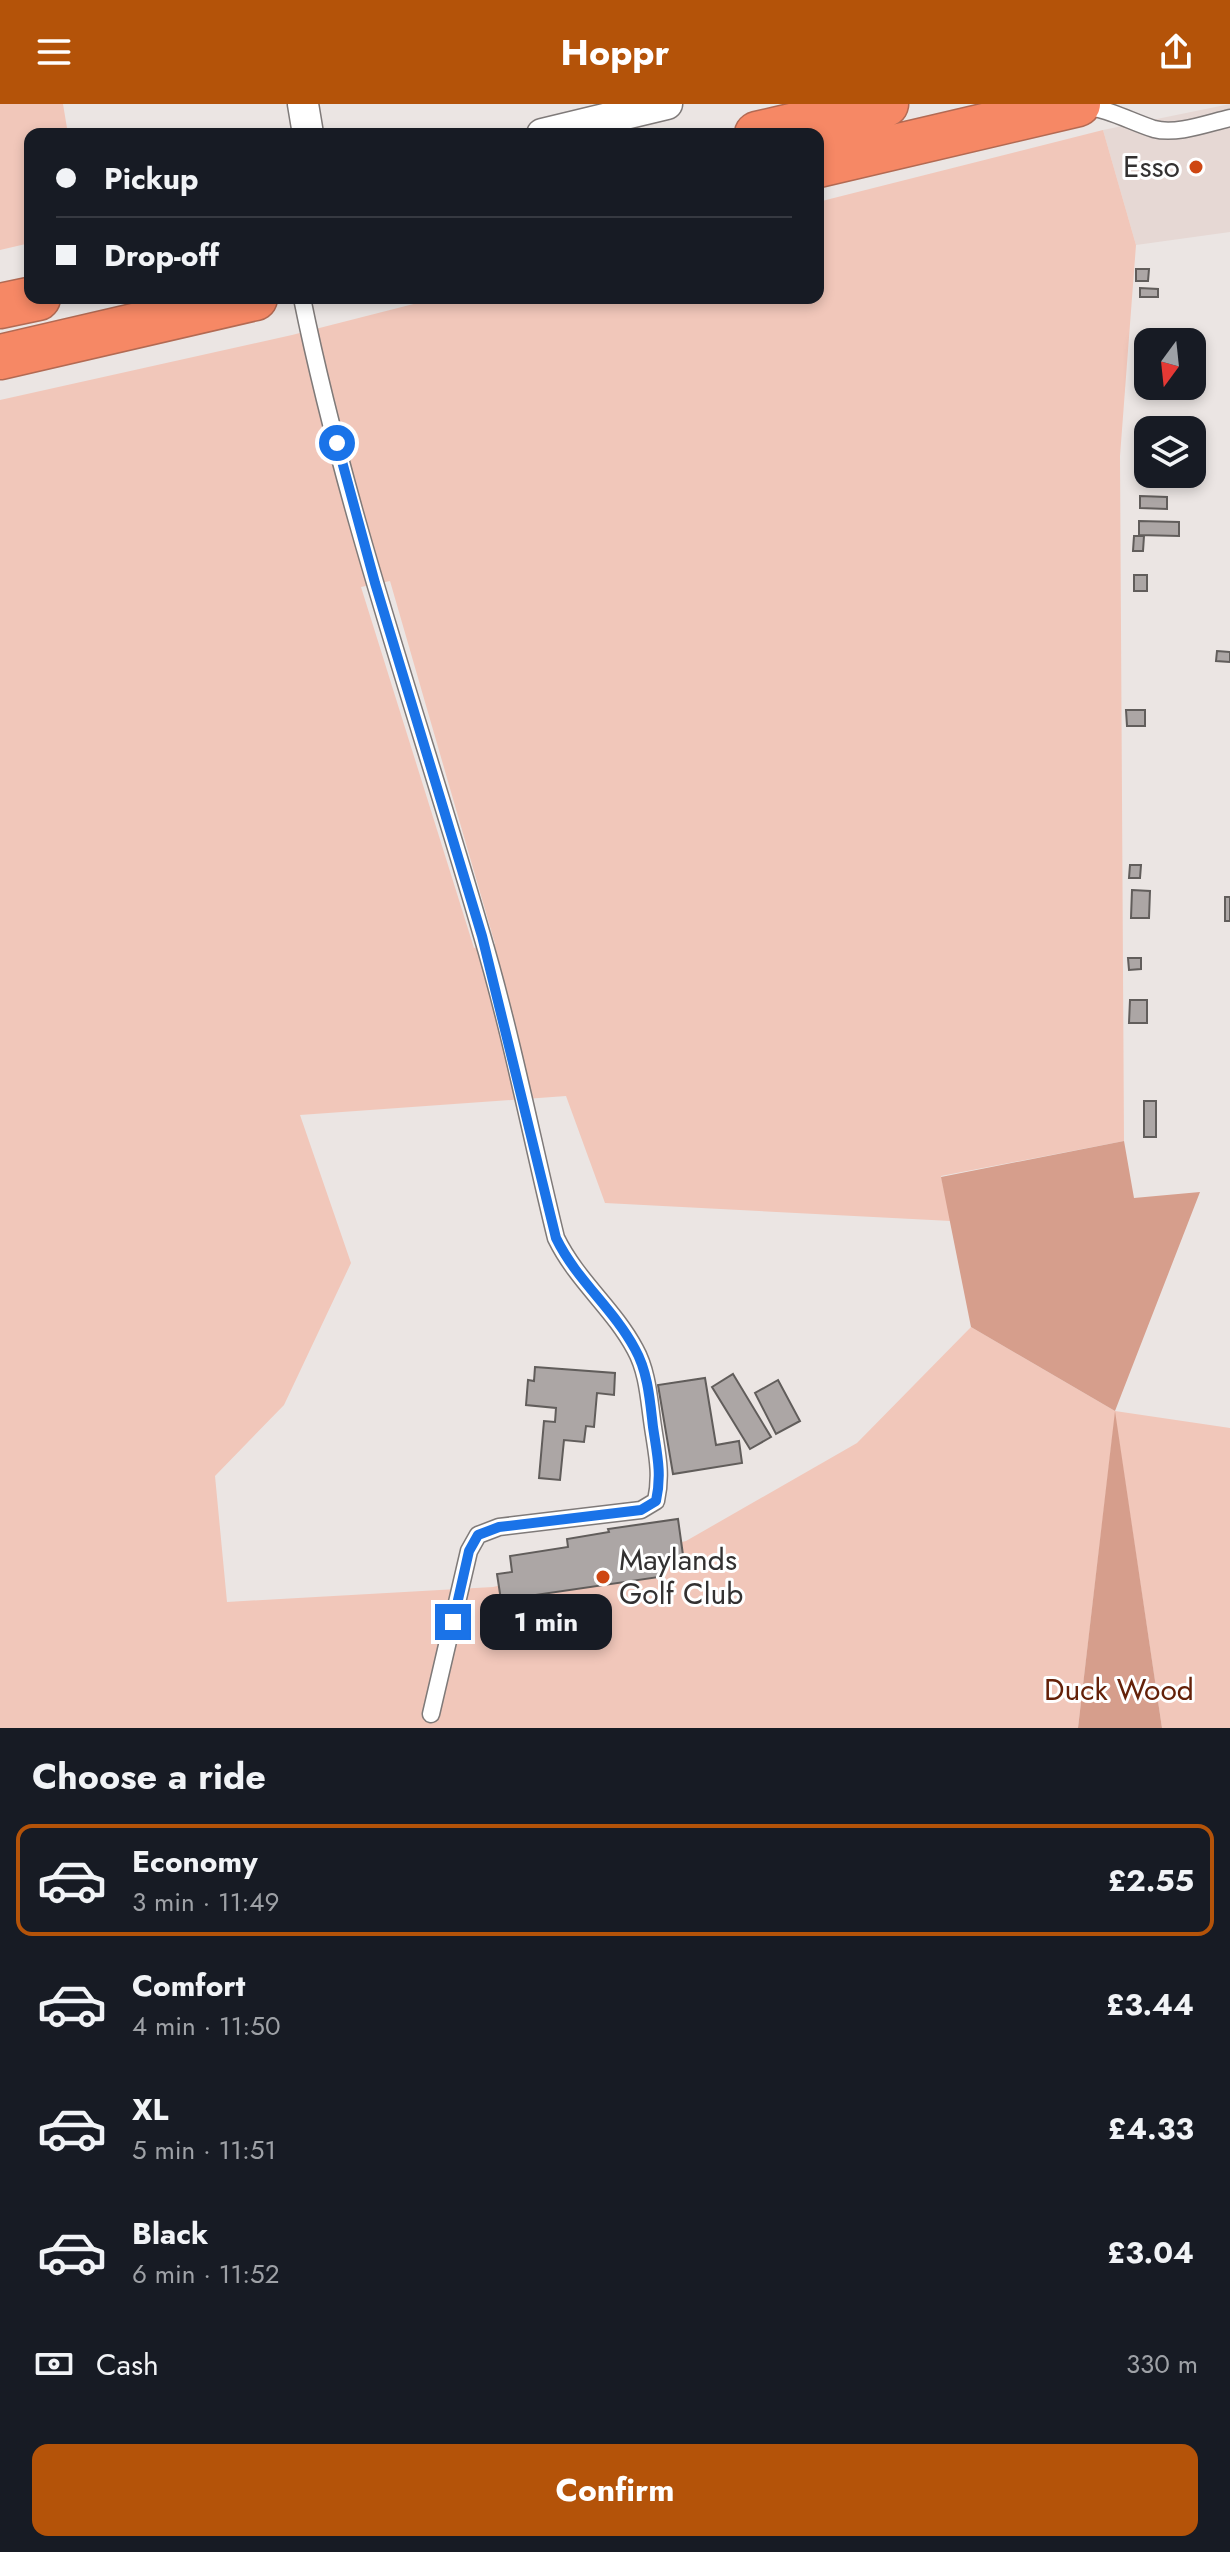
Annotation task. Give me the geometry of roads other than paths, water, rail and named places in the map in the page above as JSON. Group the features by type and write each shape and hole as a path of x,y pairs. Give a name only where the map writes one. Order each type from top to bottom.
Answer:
{"highway":[{"path":"783,128 886,104"},
{"path":"824,164 1076,105"},
{"path":"0,306 24,301"},
{"path":"0,357 229,304"}],"street":[{"path":"303,104 307,128"},
{"path":"567,128 667,104"}],"lane":[{"path":"1076,105 1112,112 1156,129 1172,130 1230,118"},
{"path":"303,304 314,358 375,583 482,936 556,1238 568,1263 637,1351 646,1381 661,1478 656,1501 641,1510 499,1527 478,1535 469,1551 431,1714"}],"place":[{"name":"Esso","path":"1196,167"},
{"name":"Maylands Golf Club","path":"603,1577"}],"park label":[{"name":"Duck Wood","path":"1119,1690"}]}
